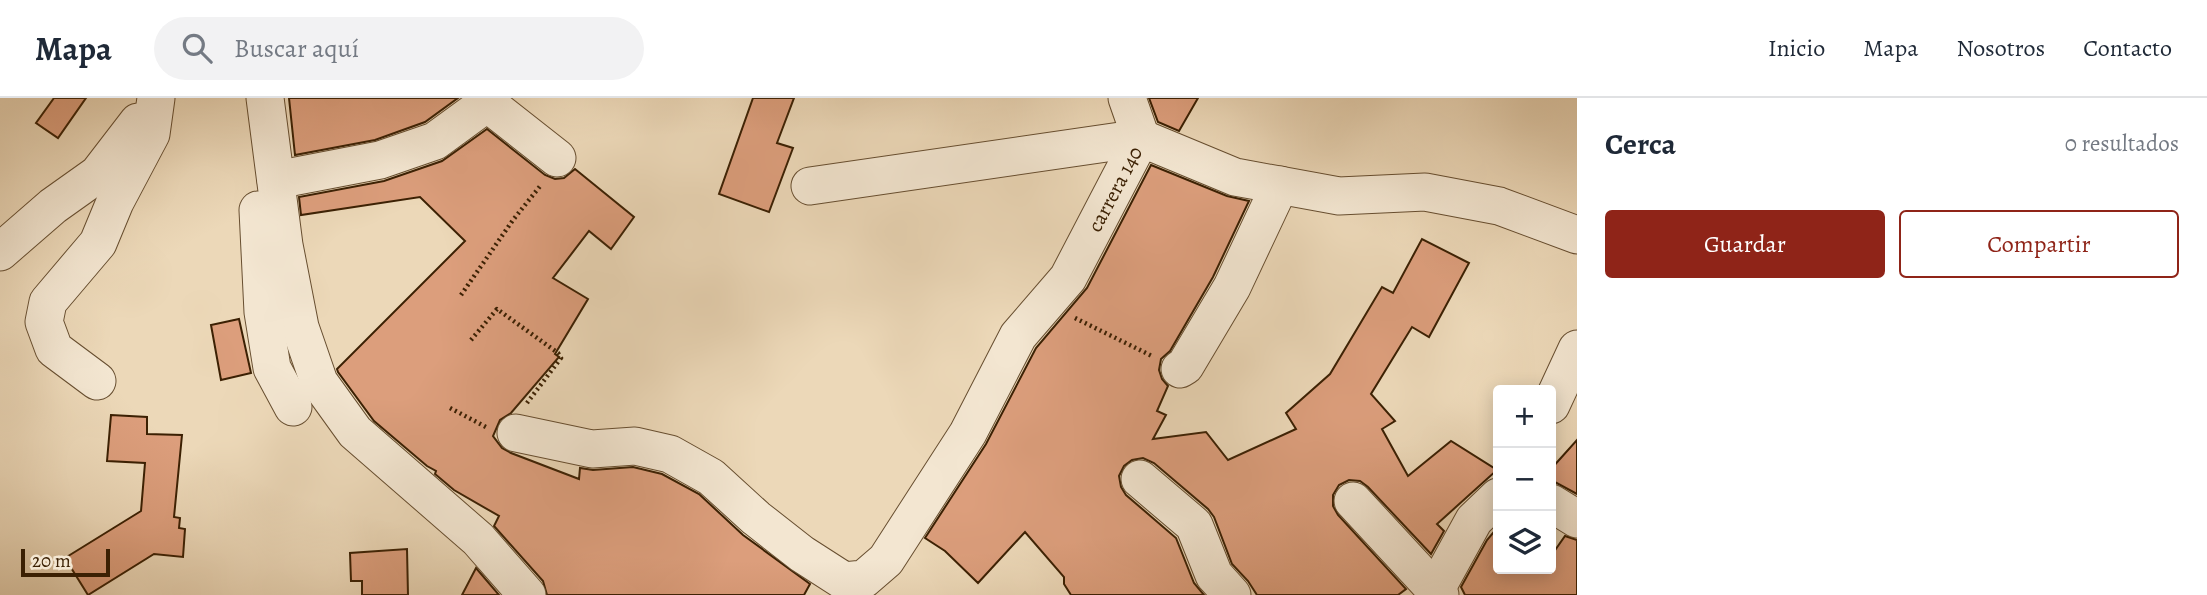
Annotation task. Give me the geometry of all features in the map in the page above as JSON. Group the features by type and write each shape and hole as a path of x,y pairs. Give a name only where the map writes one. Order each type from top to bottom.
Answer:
{"street":[{"path":"0,252 52,206 98,174 154,98"},
{"path":"96,381 54,349 44,322 48,302 98,243 115,202 151,134 154,98"},
{"path":"262,98 284,245 300,327 319,382 355,432 478,539 527,595"},
{"path":"262,98 263,162 257,179 263,312 272,368 293,407"},
{"path":"810,186 1141,138 1127,98"},
{"path":"276,180 380,160 435,141 488,101 557,158"},
{"name":"carrera 140","path":"516,433 592,449 635,446 670,454 711,477 756,518 844,581 864,579 886,560 968,433 1018,336 1068,278 1141,138 1236,177 1339,196 1425,192 1499,206 1577,235"},
{"path":"1180,369 1185,366 1232,286 1280,185"},
{"path":"1556,394 1577,349"},
{"path":"1140,479 1194,526 1214,575 1232,595"},
{"path":"1353,501 1436,594 1474,520 1493,502"},
{"path":"1556,506 1577,519"}],"path":[{"path":"461,295 556,164 557,158"},
{"path":"1046,303 1180,369"},
{"path":"471,340 497,309 558,353 561,358 518,415 516,433"}],"building":[{"path":"54,98 86,98 58,138 36,123"},
{"path":"289,98 458,98 425,122 375,140 295,155"},
{"path":"753,98 794,98 777,143 793,148 769,212 719,194"},
{"path":"1149,98 1198,98 1179,131 1158,122"},
{"path":"487,129 545,175 555,179 564,178 575,169 634,217 611,249 589,231 553,278 588,299 555,354 559,357 511,413 500,420 493,436 502,448 511,453 579,479 580,468 593,470 633,467 662,474 699,494 743,535 810,584 804,595 547,595 543,581 494,526 499,516 454,490 435,474 436,471 374,421 338,372 337,369 465,241 420,197 301,215 299,197 384,181 442,161"},
{"path":"1151,165 1227,196 1249,201 1213,277 1170,351 1161,359 1159,370 1168,386 1157,411 1166,415 1153,439 1206,432 1228,460 1296,429 1286,413 1330,374 1382,287 1393,293 1422,239 1469,263 1429,337 1412,327 1371,394 1395,421 1382,429 1408,476 1451,441 1493,467 1493,474 1437,524 1444,531 1431,554 1360,481 1349,480 1339,485 1333,495 1333,506 1338,515 1406,589 1398,595 1257,595 1232,564 1214,517 1208,509 1154,463 1143,458 1132,460 1124,466 1119,476 1121,487 1126,495 1176,538 1194,583 1204,595 1071,595 1064,584 1064,577 1025,532 978,583 945,551 925,538 986,444 1036,348 1087,288"},
{"path":"239,319 251,373 221,380 211,325"},
{"path":"111,415 147,417 147,434 182,435 174,517 180,518 179,528 185,529 183,557 154,554 88,595 65,558 141,511 145,463 107,461"},
{"path":"1577,440 1577,494 1556,483 1556,463"},
{"path":"1493,533 1493,574 1556,574 1556,549 1565,536 1577,540 1577,595 1465,595 1461,587"},
{"path":"407,549 408,595 362,595 362,581 351,581 350,553"},
{"path":"476,568 499,595 462,595"}]}
